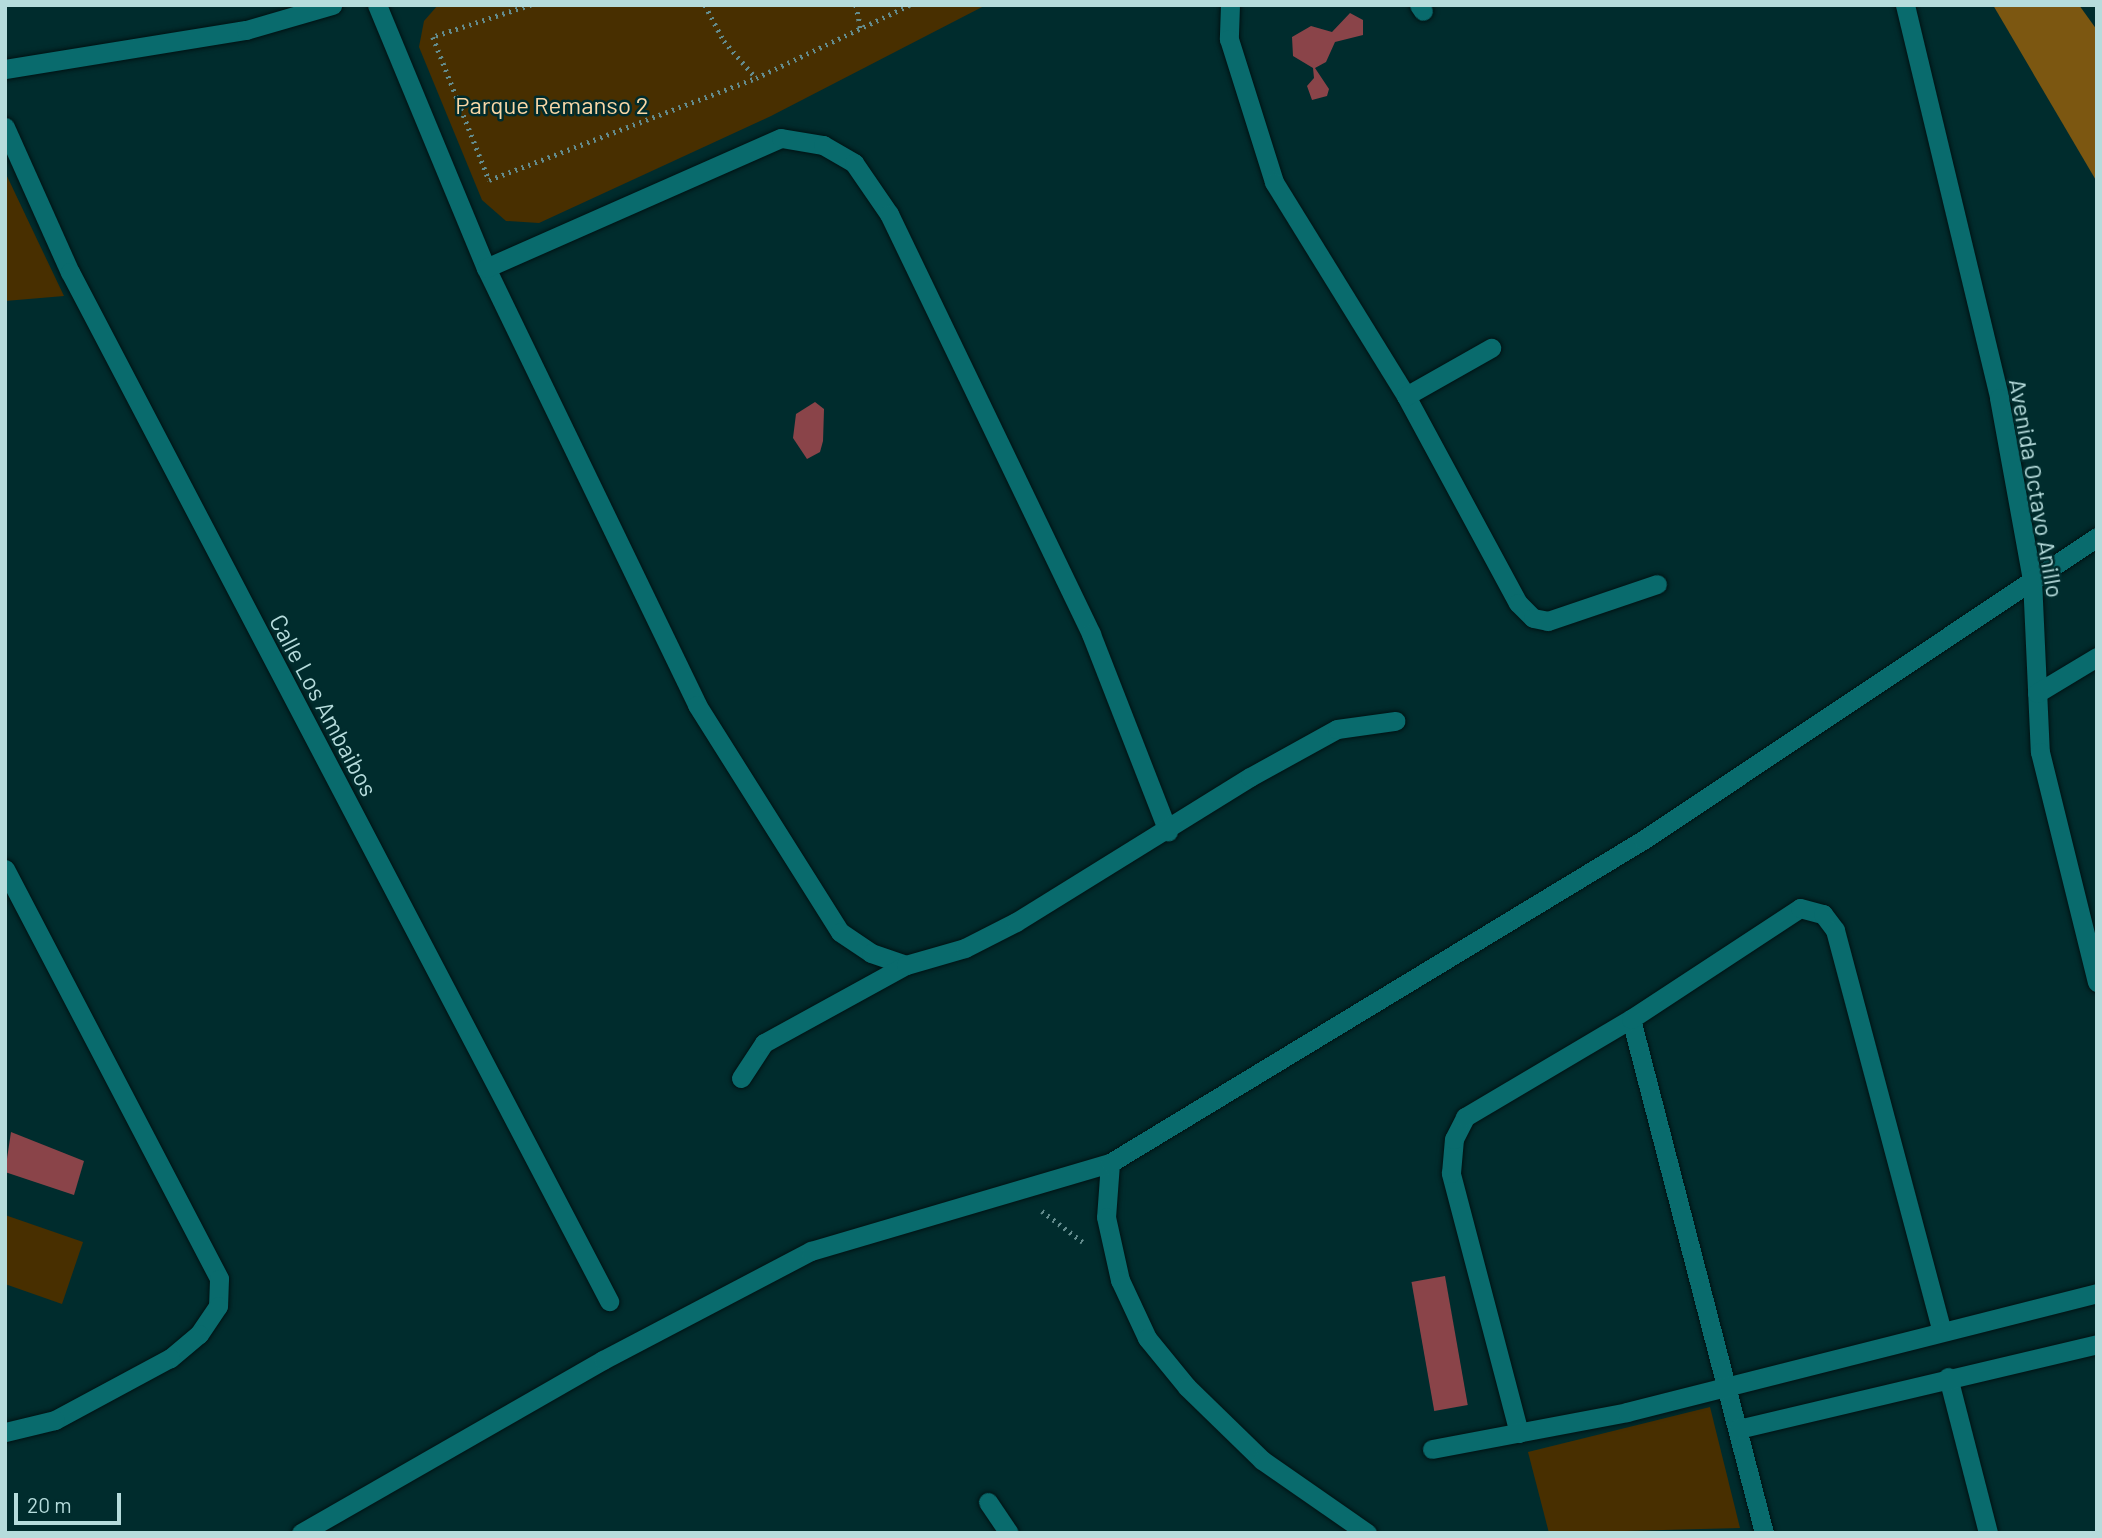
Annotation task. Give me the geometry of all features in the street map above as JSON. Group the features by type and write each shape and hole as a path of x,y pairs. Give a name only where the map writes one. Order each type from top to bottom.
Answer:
{"street":[{"path":"5,69 246,30 332,5"},
{"path":"377,5 486,268 697,705 840,932 871,953 906,965"},
{"path":"1230,5 1229,39 1273,182 1406,397 1518,603 1533,618 1548,621 1657,584"},
{"name":"Avenida Octavo Anillo","path":"1905,5 1999,398 2032,579 2040,752 2097,982"},
{"name":"Calle Los Ambaibos","path":"5,127 70,272 609,1301"},
{"path":"486,268 781,138 822,145 854,163 889,214 1091,634 1168,832"},
{"path":"1406,397 1490,348"},
{"path":"301,1533 603,1360 811,1251 1110,1163 1643,840 2097,537"},
{"path":"2037,694 2097,657"},
{"path":"741,1078 765,1043 906,965 965,947 1006,927 1168,832 1250,777 1337,729 1395,721"},
{"path":"5,869 219,1279 218,1306 199,1334 170,1357 55,1420 5,1432"},
{"path":"1518,1433 1451,1173 1454,1139 1465,1117 1630,1019 1800,908 1823,914 1835,930 1942,1331"},
{"path":"1630,1019 1764,1533"},
{"path":"1110,1163 1106,1217 1120,1280 1147,1338 1187,1387 1262,1460 1367,1533"},
{"path":"1432,1449 1518,1433 1727,1386 2097,1293"},
{"path":"1738,1429 1948,1377 2097,1344"},
{"path":"1948,1377 1988,1533"},
{"path":"988,1502 1009,1533"}],"path":[{"path":"531,5 433,37 489,180 756,78 910,5"},
{"path":"705,5 724,41 756,78"},
{"path":"856,5 860,29"},
{"path":"1010,1194 1051,1216 1120,1280"}],"green space":[{"name":"Parque Remanso 2","path":"438,5 986,5 771,116 539,223 506,221 482,200 419,47 424,21"},
{"path":"5,172 64,296 5,301"},
{"path":"5,1215 83,1242 62,1304 5,1284"},
{"path":"1710,1407 1740,1528 1549,1533 1528,1452"}],"shaded area":[{"path":"1993,5 2079,5 2097,30 2097,182"},
{"path":"1350,13 1363,20 1363,35 1335,42 1326,62 1315,68 1329,89 1327,96 1312,100 1307,86 1314,78 1313,68 1293,56 1292,37 1311,26 1332,32"},
{"path":"815,402 824,409 823,441 820,452 807,459 793,438 796,414"},
{"path":"11,1132 84,1161 74,1195 5,1172"},
{"path":"1445,1276 1468,1405 1434,1411 1412,1282"}]}
